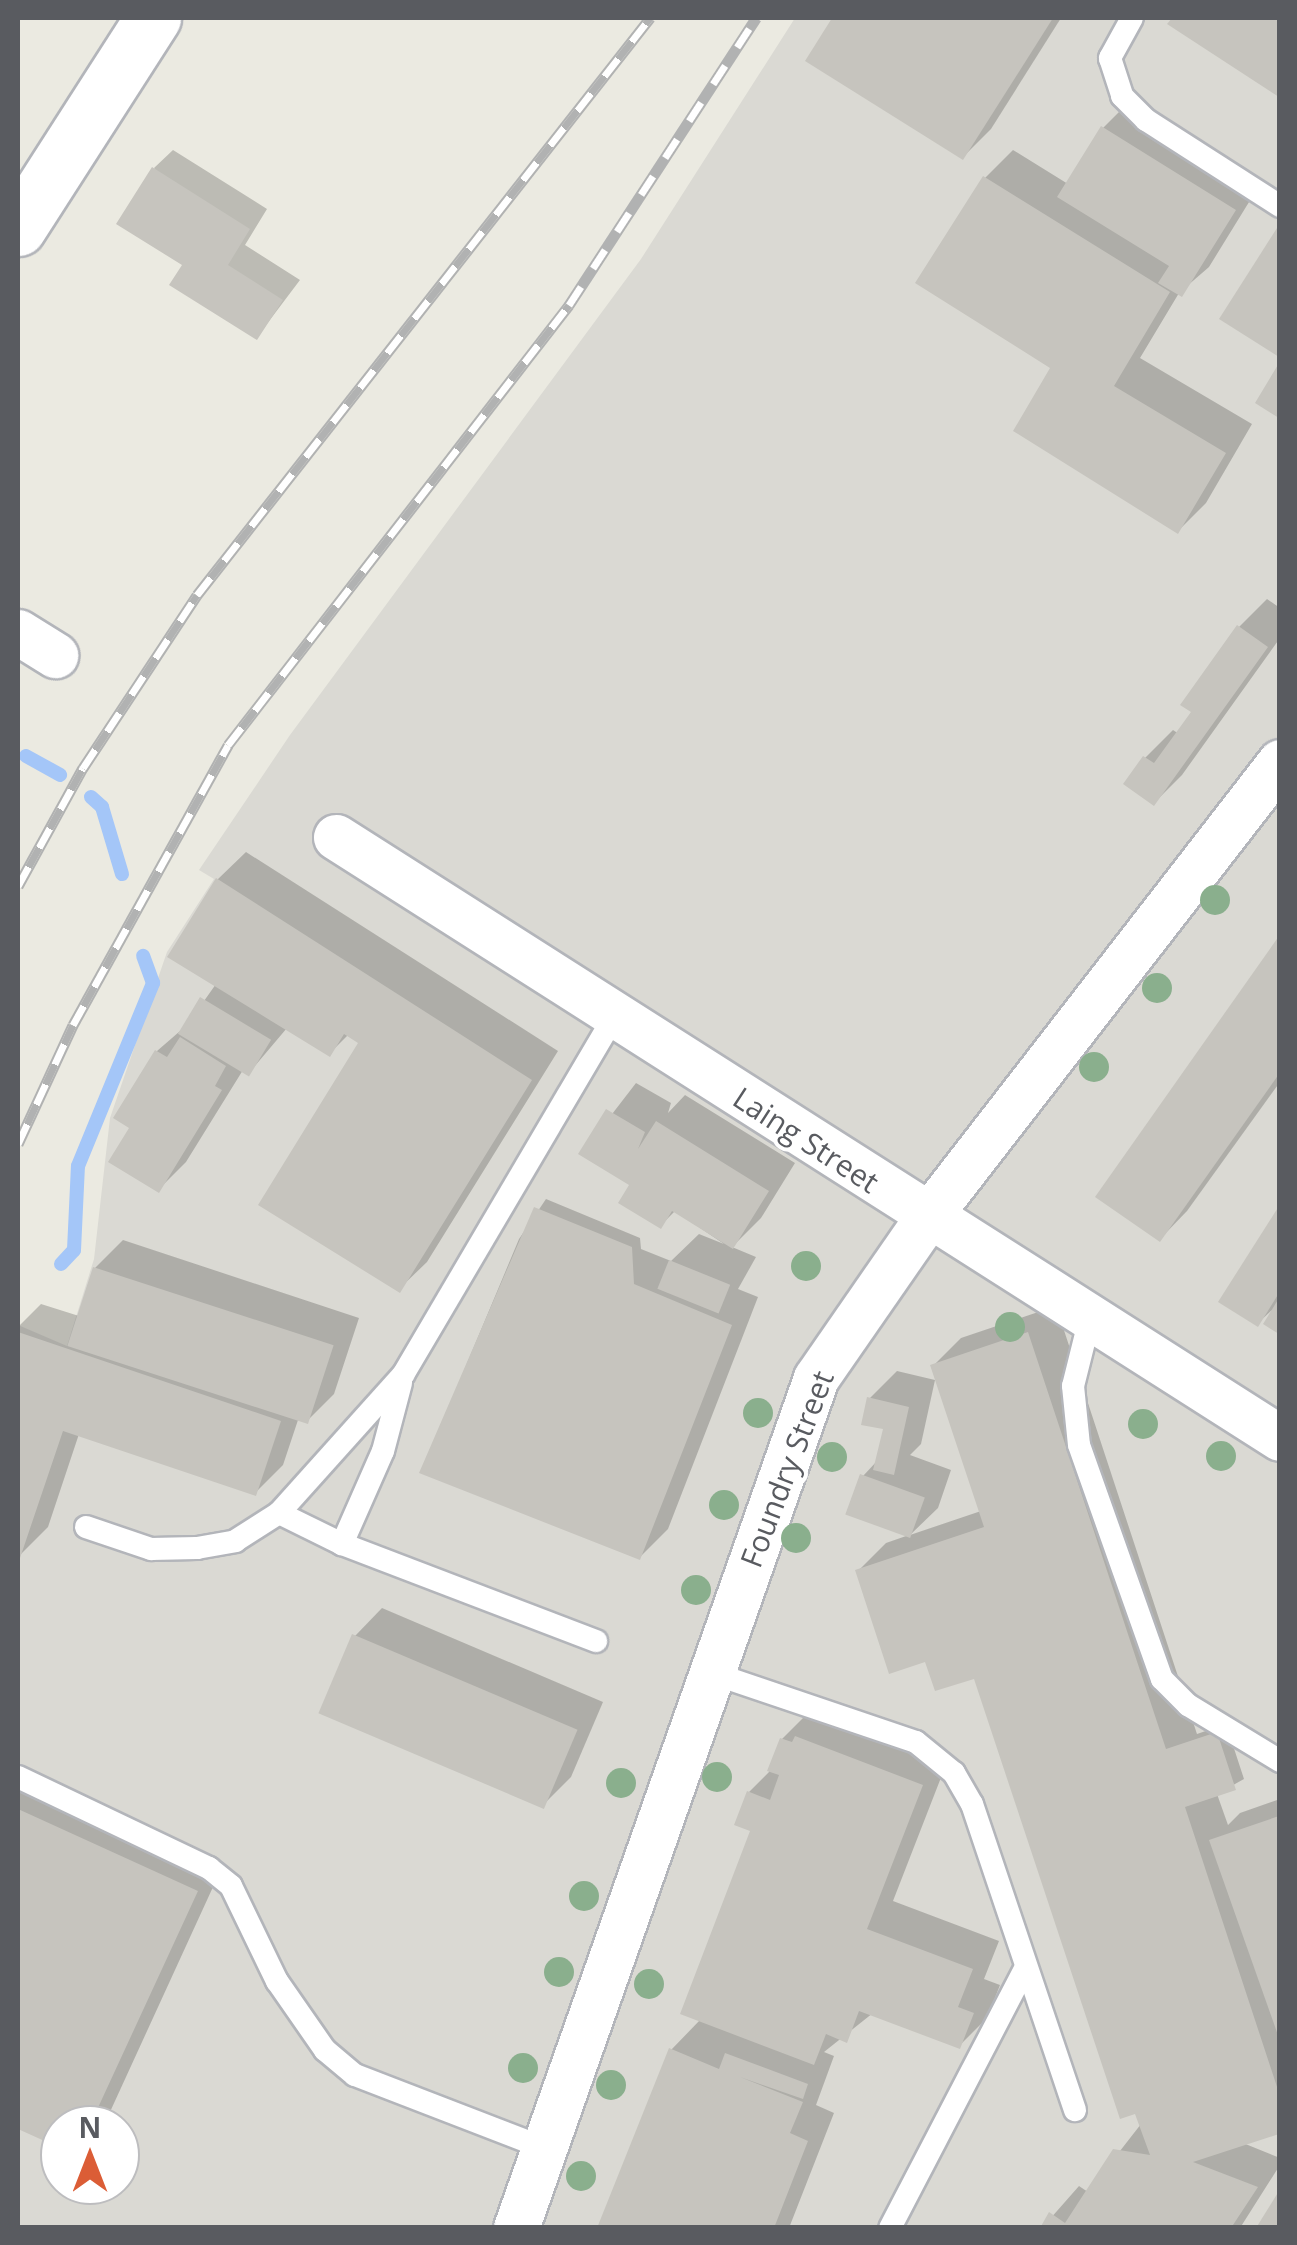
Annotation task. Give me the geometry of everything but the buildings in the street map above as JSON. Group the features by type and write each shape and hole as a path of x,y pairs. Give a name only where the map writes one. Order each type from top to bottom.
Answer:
{"street":[{"path":"18,228 153,18"},
{"name":"Foundry Street","path":"516,2228 816,1378 926,1219 1280,762"},
{"name":"Laing Street","path":"336,837 926,1219 1280,1438"}],"lane":[{"path":"1132,18 1110,58 1122,96 1146,120 1280,206"},
{"path":"86,1526 151,1549 197,1548 235,1540 279,1513 403,1375 615,1015"},
{"path":"1090,1318 1073,1386 1079,1445 1162,1679 1188,1705 1280,1761"},
{"path":"342,1544 382,1450 403,1375"},
{"path":"279,1513 342,1544 596,1641"},
{"path":"712,1673 937,1754 972,1804 1075,2110"},
{"path":"18,1777 209,1868 231,1886 278,1980 325,2050 355,2075 544,2148"},
{"path":"890,2228 1026,1967"}],"shaded area":[{"path":"795,18 1279,18 1279,2227 18,2228 18,1325 67,1346 94,1259 110,1118 167,952 214,879 199,870 290,735 641,259"}],"waterway":[{"path":"26,756 60,775"},
{"path":"91,797 102,807 122,874"},
{"path":"61,1264 74,1250 78,1166 153,983 143,956"}],"railway":[{"path":"18,886 83,768 197,595 650,18"},
{"path":"18,1144 73,1025 228,745 569,305 756,18"}]}
